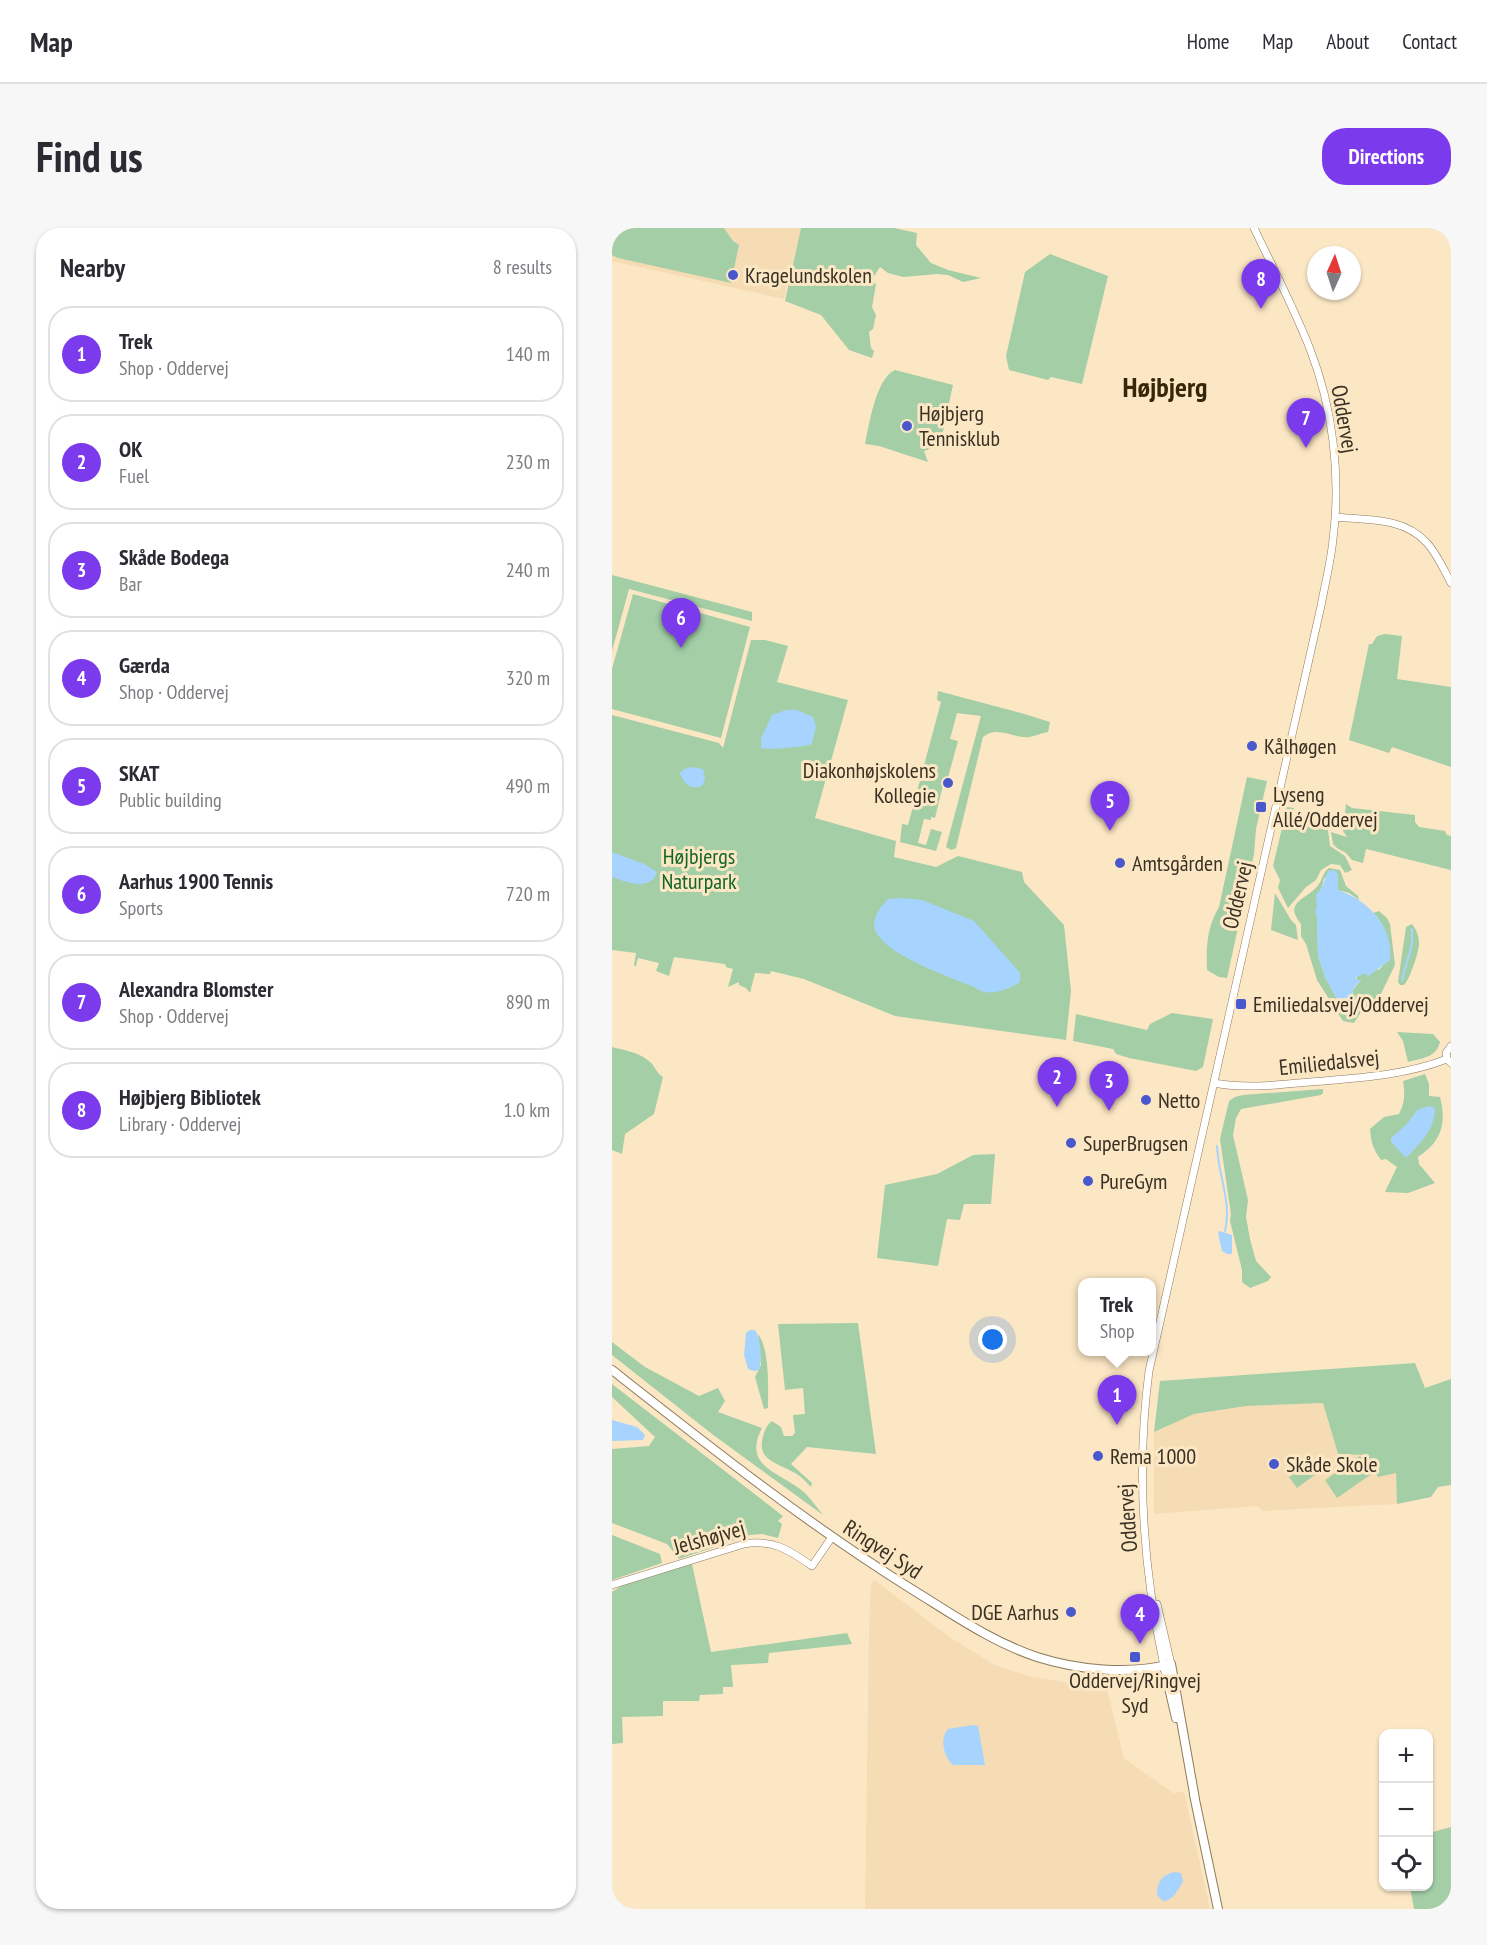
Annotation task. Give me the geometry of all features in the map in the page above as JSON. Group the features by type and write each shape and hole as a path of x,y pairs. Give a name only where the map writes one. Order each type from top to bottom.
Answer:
{"main road":[{"name":"Ringvej Syd","path":"612,1370 832,1537 945,1610 1018,1650 1053,1662 1087,1668 1125,1670 1168,1665"},
{"name":"Oddervej","path":"1168,1665 1218,1909"}],"street":[{"name":"Oddervej","path":"1156,1342 1321,606 1331,556 1335,517 1336,482 1333,439 1318,375 1299,322 1254,228"},
{"path":"1335,517 1384,521 1413,531 1427,542 1451,583"},
{"path":"1449,1061 1447,1050 1451,1046"},
{"name":"Emiliedalsvej","path":"1214,1083 1260,1087 1357,1078 1413,1070 1449,1061"},
{"name":"Oddervej","path":"1154,1356 1145,1406 1142,1483 1154,1617 1168,1665"},
{"name":"Jelshøjvej","path":"612,1585 726,1549 760,1541 786,1549 812,1566 832,1537"}],"shaded area":[{"name":"Kragelundskolen","path":"612,228 801,228 784,299 612,261"},
{"name":"Skåde Skole","path":"1323,1403 1338,1454 1393,1458 1397,1504 1262,1511 1258,1506 1154,1514 1154,1432 1194,1414 1246,1406"},
{"path":"876,1581 951,1638 995,1665 1028,1676 1107,1689 1124,1758 1173,1793 1184,1791 1210,1909 865,1909 869,1630 871,1582"}],"green space":[{"path":"612,228 724,228 733,241 739,245 731,283 618,258 612,255"},
{"path":"801,228 894,228 917,233 916,245 931,263 948,270 981,278 963,282 948,275 937,274 903,277 888,273 880,267 871,281 876,284 872,307 876,315 873,329 869,332 871,348 874,351 872,358 849,350 821,315 785,301"},
{"path":"1050,254 1108,276 1082,384 1051,377 1048,380 1009,370 1006,356 1025,272"},
{"name":"Højbjerg Tennisklub","path":"895,370 953,385 940,445 924,451 928,462 879,446 865,444 878,392 888,375"},
{"path":"612,575 752,612 752,621 629,589 612,651"},
{"path":"633,594 750,627 721,738 612,709 612,669"},
{"path":"1385,634 1402,636 1397,679 1451,687 1451,767 1392,747 1389,753 1349,740 1369,644 1372,644 1377,636"},
{"name":"Højbjergs Naturpark","path":"751,640 765,640 788,646 777,682 848,700 815,818 896,841 894,857 936,867 958,856 1022,872 1024,882 1064,925 1071,991 1066,1040 895,1016 804,979 771,971 770,974 755,973 750,993 739,985 739,982 728,987 733,969 726,967 725,964 674,957 669,976 656,971 659,963 638,958 634,966 636,953 612,950 612,715 719,743 723,748"},
{"path":"938,691 1050,722 1048,732 1031,737 994,732 983,737 956,848 951,850 946,847 981,716 957,713 950,739 958,741 947,781 944,781 935,818 924,819 918,843 926,845 931,829 942,832 936,851 900,842 902,824 908,825 941,702 937,700"},
{"path":"1247,777 1267,781 1227,978 1219,977 1207,970 1207,945 1212,922 1219,907"},
{"path":"1346,804 1352,808 1415,815 1415,822 1419,827 1445,831 1451,836 1451,870 1366,849 1363,863 1352,860 1333,844 1331,832 1347,837 1343,831"},
{"path":"1287,807 1294,808 1292,824 1328,830 1330,846 1345,856 1352,870 1345,873 1340,865 1331,864 1321,870 1316,880 1306,887 1288,908 1278,888 1280,880 1273,866"},
{"path":"1329,868 1340,870 1346,886 1358,896 1359,900 1349,893 1338,890 1338,875 1324,878 1317,898 1318,956 1326,979 1343,1010 1358,1005 1352,991 1361,980 1357,980 1357,976 1380,969 1383,965 1384,930 1373,913 1379,911 1390,924 1395,965 1376,1004 1363,1009 1354,1023 1343,1021 1317,980 1306,944 1301,936 1301,924 1294,910 1295,905 1319,884"},
{"path":"1275,893 1296,925 1298,940 1271,930"},
{"path":"1412,924 1418,935 1419,947 1409,977 1404,985 1400,985 1398,982 1406,927"},
{"path":"1172,1013 1213,1019 1203,1067 1196,1071 1129,1058 1116,1054 1113,1049 1073,1041 1076,1014 1147,1030 1150,1024"},
{"path":"1397,1032 1433,1034 1440,1042 1432,1054 1408,1062 1403,1041"},
{"path":"612,1047 642,1056 663,1077 654,1114 625,1134 622,1154 612,1150"},
{"path":"1425,1074 1429,1084 1429,1096 1440,1097 1443,1116 1437,1139 1418,1157 1419,1164 1435,1183 1408,1193 1385,1192 1397,1167 1386,1159 1381,1160 1373,1145 1370,1129 1384,1117 1399,1114 1404,1098 1403,1081"},
{"path":"1323,1089 1321,1095 1241,1109 1236,1118 1233,1135 1248,1200 1246,1217 1250,1239 1256,1261 1271,1277 1268,1281 1250,1288 1242,1282 1242,1270 1230,1221 1231,1214 1220,1139 1229,1101 1243,1095"},
{"path":"995,1154 991,1204 964,1204 960,1220 947,1219 938,1266 877,1258 885,1185 937,1174 973,1155"},
{"path":"858,1323 876,1454 807,1447 791,1464 812,1483 811,1487 798,1475 770,1460 763,1451 764,1433 772,1421 781,1427 784,1436 792,1436 795,1433 793,1415 805,1414 803,1388 785,1390 778,1324"},
{"path":"758,1334 765,1349 768,1370 768,1408 764,1409 755,1377 761,1365"},
{"path":"612,1342 645,1367 699,1396 718,1388 725,1401 718,1412 762,1428 757,1441 757,1452 761,1461 767,1468 805,1493 823,1515 712,1434 612,1355"},
{"path":"1415,1363 1425,1388 1451,1379 1451,1485 1438,1487 1431,1497 1397,1504 1396,1473 1378,1477 1367,1455 1338,1454 1323,1403 1246,1406 1194,1414 1154,1432 1160,1381"},
{"path":"612,1384 783,1516 778,1521 782,1524 778,1538 762,1534 750,1535 679,1559 667,1544 612,1523 612,1449 649,1446 655,1437 612,1397"},
{"path":"1360,1456 1373,1473 1337,1498 1325,1480"},
{"path":"1309,1464 1316,1474 1297,1488 1289,1477"},
{"path":"612,1535 660,1554 662,1563 612,1580"},
{"path":"692,1564 711,1652 847,1633 852,1644 769,1653 768,1663 731,1665 733,1687 723,1687 723,1694 700,1695 699,1701 663,1701 663,1716 622,1717 623,1743 612,1744 612,1592 621,1586"},
{"path":"1451,1827 1451,1909 1414,1909 1411,1891 1433,1891 1433,1832"}],"water":[{"path":"786,710 797,710 813,717 816,727 812,744 787,748 761,748 761,738 772,715"},
{"path":"693,767 703,769 705,779 702,786 691,787 680,773 684,769"},
{"path":"612,852 644,864 657,872 654,878 644,884 638,884 612,877"},
{"path":"1335,870 1338,875 1338,890 1359,901 1377,916 1388,937 1390,948 1390,960 1367,977 1367,973 1356,977 1357,980 1362,980 1352,992 1359,1008 1351,1014 1343,1010 1326,979 1318,956 1316,895 1328,871"},
{"path":"888,899 922,900 974,921 1020,973 1020,982 999,991 983,992 892,949 882,941 876,932 874,923 877,914"},
{"path":"1429,1106 1435,1108 1430,1129 1407,1157 1404,1156 1391,1142 1391,1138 1406,1125 1417,1110"},
{"path":"1220,1231 1232,1235 1232,1254 1222,1251 1218,1233"},
{"path":"755,1330 759,1338 759,1370 754,1371 748,1369 744,1355 746,1333"},
{"path":"612,1420 637,1427 645,1435 643,1440 612,1441"},
{"path":"978,1726 985,1765 953,1765 947,1758 944,1748 945,1733 948,1729"},
{"path":"1174,1872 1181,1873 1183,1881 1173,1897 1163,1901 1157,1895 1159,1883 1166,1875"}],"waterway":[{"path":"1402,980 1412,944 1412,929"},
{"path":"1217,1146 1226,1199 1225,1231"}],"place":[{"name":"Kragelundskolen","path":"733,275"},
{"name":"Højbjerg Bibliotek","path":"1261,309"},
{"name":"Højbjerg Tennisklub","path":"907,426"},
{"name":"Alexandra Blomster","path":"1306,448"},
{"name":"Aarhus 1900 Tennis","path":"681,648"},
{"name":"Kålhøgen","path":"1252,746"},
{"name":"Diakonhøjskolens Kollegie","path":"948,783"},
{"name":"Lyseng Allé/Oddervej","path":"1261,807"},
{"name":"SKAT","path":"1110,831"},
{"name":"Amtsgården","path":"1120,863"},
{"name":"Emiliedalsvej/Oddervej","path":"1241,1004"},
{"name":"Netto","path":"1146,1100"},
{"name":"OK","path":"1057,1107"},
{"name":"Skåde Bodega","path":"1109,1111"},
{"name":"SuperBrugsen","path":"1071,1143"},
{"name":"PureGym","path":"1088,1181"},
{"name":"Trek","path":"1117,1425"},
{"name":"Rema 1000","path":"1098,1456"},
{"name":"Skåde Skole","path":"1274,1464"},
{"name":"DGE Aarhus","path":"1071,1612"},
{"name":"Gærda","path":"1140,1644"},
{"name":"Oddervej/Ringvej Syd","path":"1135,1657"}],"district":[{"name":"Højbjerg","path":"1165,387"}]}
